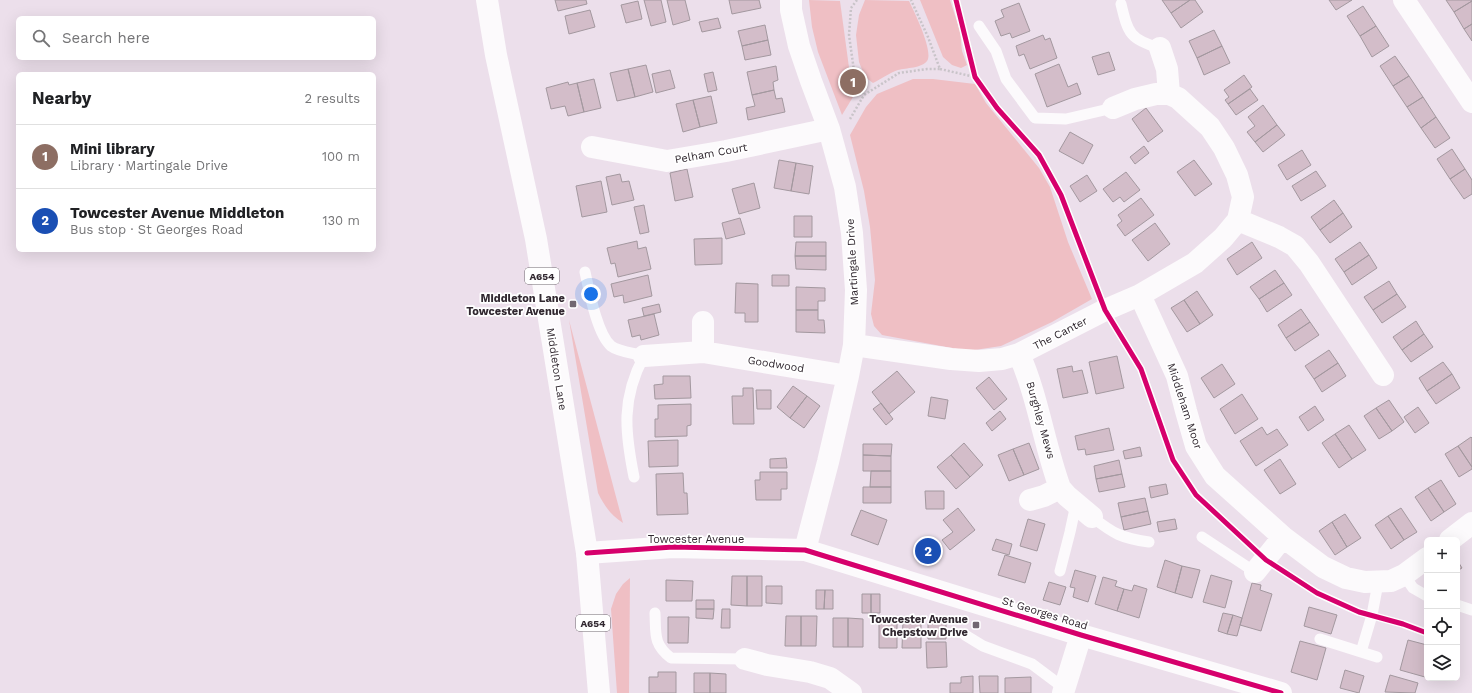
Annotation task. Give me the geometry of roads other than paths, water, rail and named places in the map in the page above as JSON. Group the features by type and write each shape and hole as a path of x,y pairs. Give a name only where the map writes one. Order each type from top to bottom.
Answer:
{"street":[{"name":"Middleton Lane","path":"487,0 496,55 536,239 587,553 599,693"},
{"name":"Martingale Drive","path":"791,0 791,10 799,46 829,129 846,187 852,233 856,290 854,345 848,376 805,550"},
{"path":"1404,0 1472,102"},
{"path":"1113,108 1135,99 1156,94 1169,94 1167,69 1160,48"},
{"name":"The Canter","path":"854,345 951,360 979,361 1002,359 1019,354 1105,310 1140,295 1195,263 1223,238 1238,220 1243,197 1237,175 1224,148 1210,127 1178,98 1169,94"},
{"name":"Pelham Court","path":"592,147 667,161 726,151 829,129"},
{"path":"1238,220 1279,237 1295,246 1310,263 1383,375"},
{"name":"Middleham Moor","path":"1140,295 1177,376 1196,446 1215,476 1283,537 1323,567 1346,578 1378,583 1391,581 1404,575 1424,560"},
{"path":"703,322 703,352"},
{"name":"Goodwood","path":"644,356 703,352 848,376"},
{"name":"Burghley Mews","path":"1019,354 1027,372 1036,400 1060,488 1084,510"},
{"path":"1030,500 1044,496 1060,488"},
{"path":"1454,537 1472,523"},
{"path":"1255,572 1283,537"},
{"name":"Towcester Avenue","path":"587,553 673,547 805,550"},
{"name":"St Georges Road","path":"805,550 1081,635 1281,693"},
{"path":"1063,690 1081,635"},
{"path":"745,659 767,665 810,672 830,678 851,693"}],"lane":[{"path":"1121,4 1125,21 1132,35 1142,43 1160,48"},
{"path":"979,26 996,51 1006,79 1035,118 1066,119 1113,108"},
{"path":"585,272 593,306 604,336 611,346 644,356 635,373 629,397 626,421 628,448 634,477"},
{"path":"1060,571 1070,532 1084,510 1111,531 1129,539 1149,542"},
{"path":"1202,537 1255,572"},
{"path":"1404,575 1413,588 1424,594"},
{"path":"1361,652 1372,615 1378,583"},
{"path":"1460,606 1472,610"},
{"path":"654,613 657,642 661,650 671,658 745,659"},
{"path":"965,635 983,646 1032,664 1063,690"},
{"path":"1320,639 1377,657"}],"place":[{"name":"Mini library","path":"853,82"},
{"name":"Middleton Lane Towcester Avenue","path":"573,304"},
{"name":"Towcester Avenue Middleton","path":"928,551"},
{"name":"Towcester Avenue Chepstow Drive","path":"976,625"}]}
